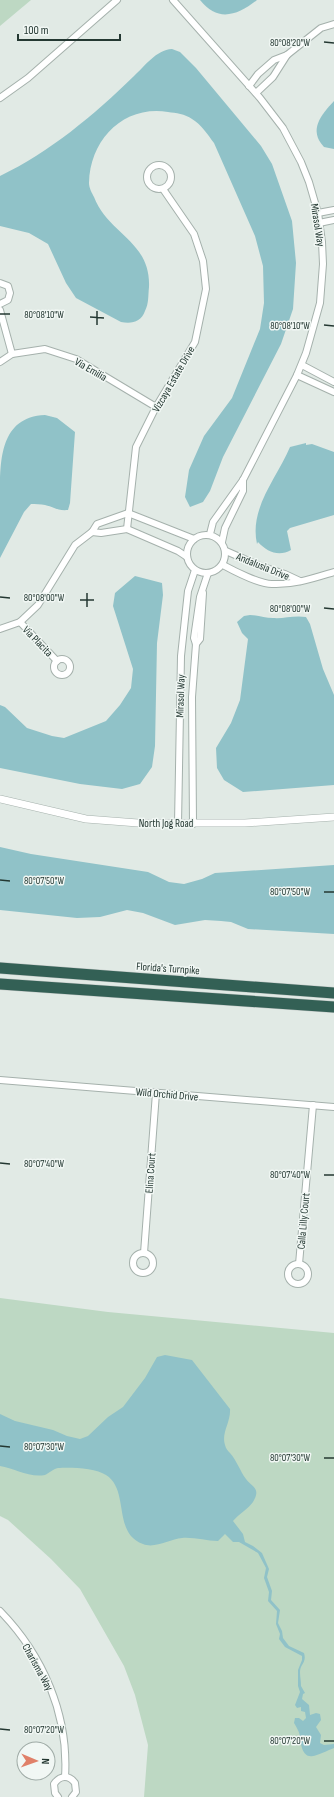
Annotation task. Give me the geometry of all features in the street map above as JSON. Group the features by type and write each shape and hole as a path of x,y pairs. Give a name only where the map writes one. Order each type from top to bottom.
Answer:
{"highway":[{"name":"Florida's Turnpike","path":"0,968 334,993"},
{"path":"0,984 334,1007"}],"street":[{"path":"0,98 28,78 117,0"},
{"name":"Mirasol Way","path":"173,0 256,93 270,110 292,143 309,182 318,213 323,264 321,291 312,337 302,364 243,480 213,522 210,534"},
{"path":"249,86 258,74 274,60 287,55 321,28 334,24"},
{"path":"256,93 273,77 287,55"},
{"path":"162,165 171,173 170,184 164,189 155,189 148,184 147,175 154,166 162,165"},
{"name":"Vizcaya Estate Drive","path":"127,529 136,447 156,407 195,342 206,289 203,261 194,234 164,189"},
{"path":"318,213 334,210"},
{"path":"319,223 334,220"},
{"path":"0,283 8,286 10,293 8,300 0,304"},
{"path":"0,310 12,354"},
{"name":"Via Emilia","path":"0,362 12,354 45,349 76,359 156,407"},
{"path":"302,364 334,382"},
{"path":"297,375 334,392"},
{"name":"Mirasol Way","path":"222,542 225,528 243,491 243,480"},
{"path":"0,629 20,622 38,605 75,545 92,532 97,524 128,513 194,539"},
{"path":"92,532 102,533 127,529 178,551 187,557"},
{"path":"210,534 222,542 226,551 223,565 215,572 208,573 195,570 187,557 188,546 194,539 201,535 210,534"},
{"name":"Andalusia Drive","path":"226,551 300,581"},
{"name":"Andalusia Drive","path":"223,565 236,572 271,584 290,584 334,572"},
{"name":"Mirasol Way","path":"178,824 181,656 188,591 195,570"},
{"name":"Mirasol Way","path":"194,824 192,697 196,644 200,638 201,631 203,588 208,573"},
{"name":"Via Placita","path":"20,622 56,660"},
{"name":"North Jog Road","path":"0,800 86,819 138,823 245,823 334,817"},
{"path":"0,1080 0,1087"},
{"name":"Wild Orchid Drive","path":"0,1080 334,1107"},
{"name":"Elina Court","path":"144,1253 156,1093"},
{"name":"Calla Lilly Court","path":"299,1264 313,1105"},
{"name":"Charisma Way","path":"0,1611 29,1647 44,1673 56,1702 64,1736 66,1759 64,1777 60,1778 54,1784 55,1793 58,1797"},
{"path":"64,1777 69,1777 76,1783 76,1792 72,1797"}],"green space":[{"path":"0,0 31,0 0,26"},
{"path":"0,1298 108,1312 334,1333 334,1797 144,1797 148,1745 135,1695 124,1666 80,1589 51,1559 8,1520 0,1516"}],"water":[{"path":"200,0 257,0 243,10 235,13 221,14 214,12"},
{"path":"172,49 180,52 196,68 261,146 272,164 292,221 296,263 293,309 281,344 223,457 210,491 203,502 190,507 185,497 189,470 204,436 232,398 260,329 264,303 263,266 255,236 214,143 201,127 189,117 168,112 152,111 137,114 112,128 103,139 96,152 91,167 89,183 91,190 100,210 136,248 148,271 149,287 147,305 139,320 129,323 121,322 76,298 66,283 48,244 29,233 0,226 0,176 36,156 71,132 119,91 151,59 161,52"},
{"path":"334,101 334,149 324,147 319,141 317,129 321,117"},
{"path":"45,415 57,418 75,432 70,503 68,510 31,504 24,512 0,558 0,482 2,455 11,432 19,423 30,418"},
{"path":"306,443 306,445 312,444 334,452 334,515 290,528 287,531 291,550 282,553 269,551 258,542 257,544 257,518 260,506 290,447"},
{"path":"135,576 162,583 163,595 157,643 155,746 152,767 140,784 122,789 80,784 0,768 0,705 5,707 27,728 52,736 64,738 106,721 120,705 131,688 133,669 113,606 115,593"},
{"path":"250,615 267,618 297,616 306,617 310,624 323,669 334,695 334,785 243,792 224,780 217,768 216,748 231,723 240,700 248,639 242,633 237,622 244,616"},
{"path":"0,847 31,854 148,872 169,882 184,884 202,879 215,873 334,865 334,934 248,929 231,922 205,920 175,925 143,913 127,910 100,917 77,918 0,910"},
{"path":"165,1355 192,1360 230,1409 224,1436 225,1446 235,1459 246,1479 256,1491 251,1505 233,1521 243,1534 245,1542 262,1553 269,1569 267,1577 272,1591 271,1600 280,1610 278,1623 282,1631 283,1638 289,1646 304,1653 305,1659 300,1672 301,1686 305,1693 303,1694 302,1699 309,1705 310,1715 316,1713 320,1714 321,1720 316,1727 321,1735 320,1743 324,1745 334,1744 334,1748 315,1756 309,1756 304,1753 297,1728 294,1723 295,1718 299,1718 303,1721 306,1718 305,1712 301,1711 301,1707 297,1708 295,1705 300,1692 298,1686 298,1670 302,1656 285,1647 279,1639 280,1634 276,1624 277,1611 268,1601 269,1592 264,1578 266,1568 258,1553 239,1542 233,1542 225,1534 218,1541 182,1538 157,1545 143,1544 133,1538 128,1531 124,1521 118,1491 113,1482 106,1475 90,1469 58,1468 45,1475 39,1476 0,1466 0,1414 15,1421 53,1430 67,1436 80,1439 88,1436 108,1417 123,1407 145,1378 157,1357"}]}
